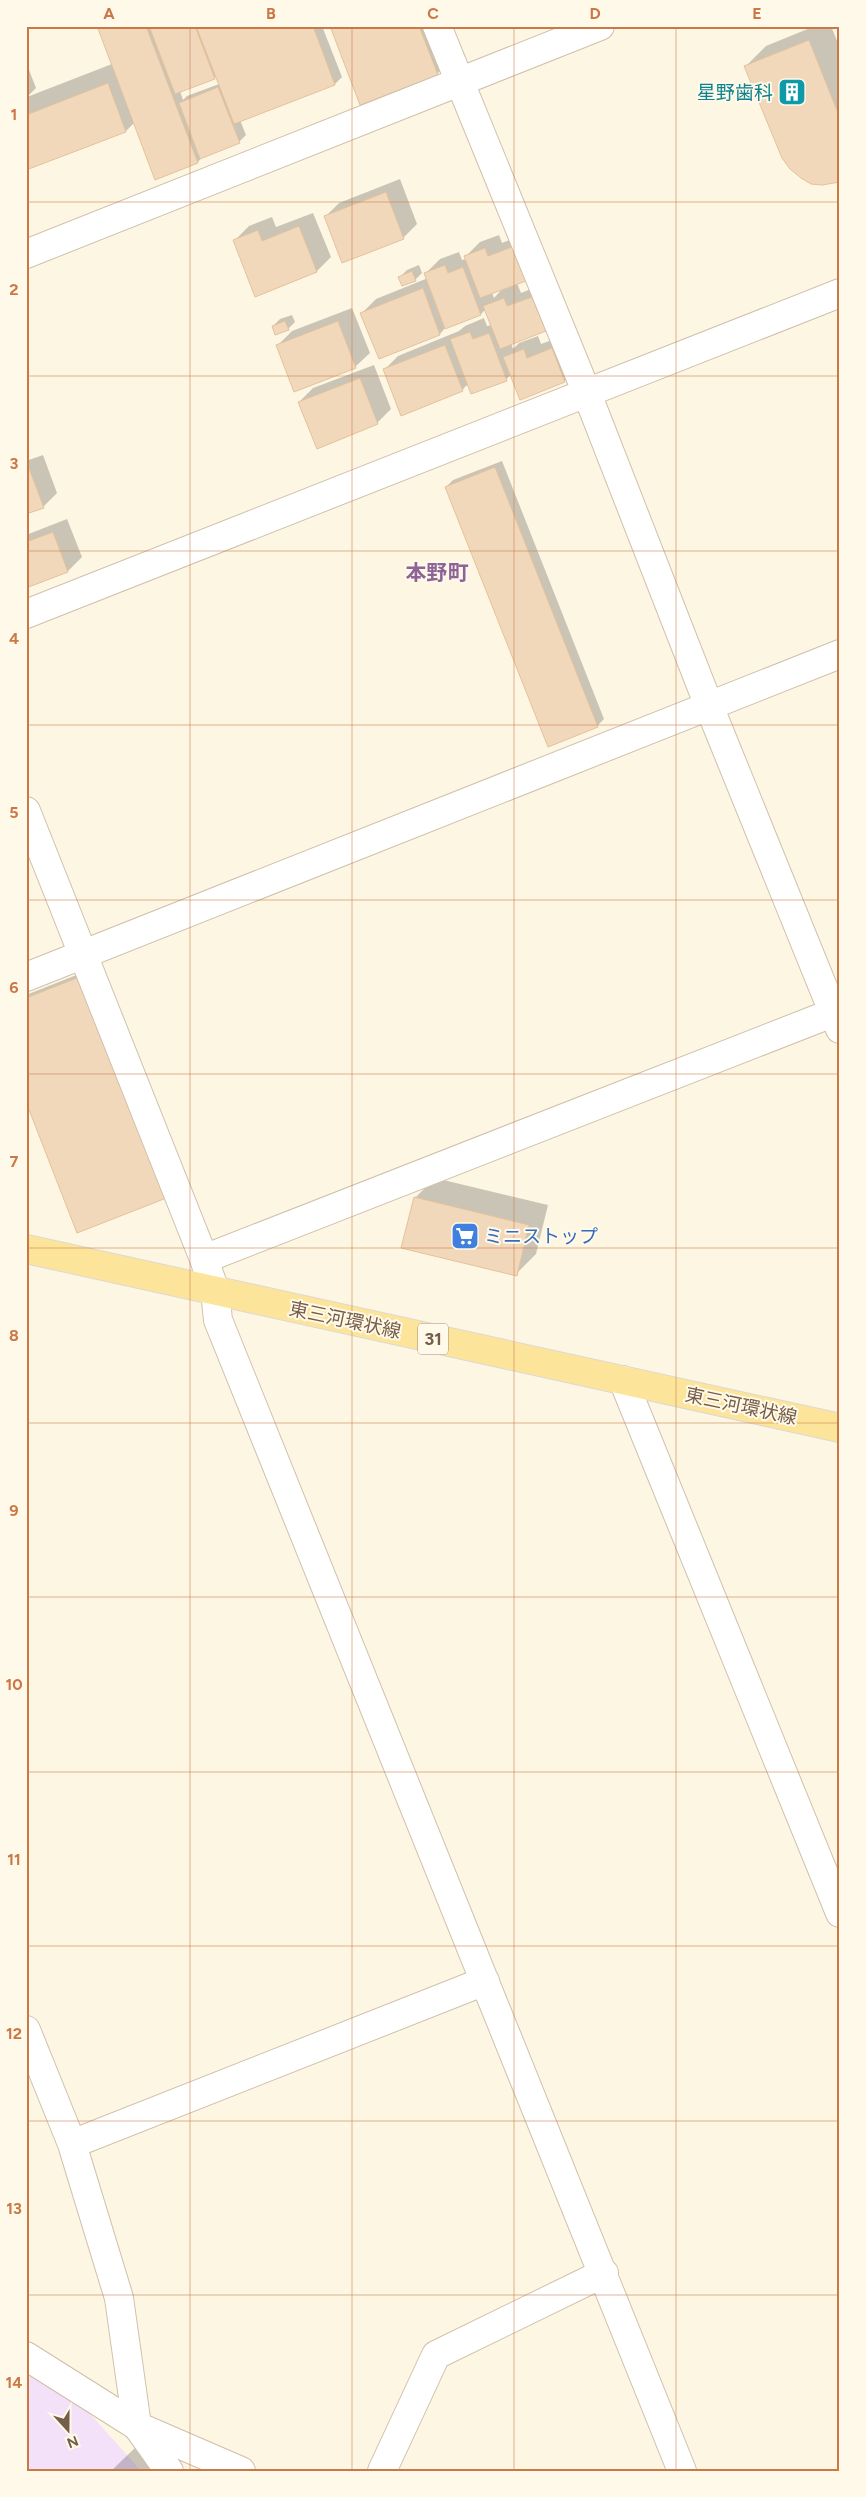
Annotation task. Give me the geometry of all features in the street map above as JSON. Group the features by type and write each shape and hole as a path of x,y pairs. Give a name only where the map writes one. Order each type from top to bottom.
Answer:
{"main road":[{"name":"東三河環状線","path":"26,1249 840,1428"}],"street":[{"path":"204,1259 838,1017 709,706 586,391 458,82 437,26"},
{"path":"26,254 600,26"},
{"path":"26,614 586,391 840,293"},
{"path":"26,977 840,654"},
{"path":"26,811 204,1259 215,1291 218,1320 604,2273 682,2471"},
{"path":"623,1380 840,1913"},
{"path":"72,2144 485,1980"},
{"path":"26,2030 35,2085 72,2144 119,2298 138,2426 170,2471"},
{"path":"382,2471 436,2355 604,2273"},
{"path":"26,2356 138,2426 241,2471"}],"shaded area":[{"path":"26,2374 84,2407 141,2471 26,2471"}],"building":[{"path":"97,26 146,26 198,163 155,180"},
{"path":"149,26 195,26 215,79 175,94"},
{"path":"196,26 313,26 335,85 234,124"},
{"path":"330,26 419,26 438,75 360,105"},
{"name":"星野歯科","path":"809,40 840,118 840,182 822,185 811,184 801,178 790,169 782,158 744,66"},
{"path":"108,83 126,132 26,170 26,115"},
{"path":"218,87 240,143 200,159 179,103"},
{"path":"386,192 404,239 342,263 324,216"},
{"path":"299,226 317,272 255,297 233,240 258,230 262,241"},
{"path":"512,247 526,281 480,298 464,256 485,248 488,256"},
{"path":"445,265 448,273 463,267 481,315 445,329 424,273"},
{"path":"412,271 416,281 402,286 398,277"},
{"path":"423,288 440,335 379,359 360,313"},
{"path":"532,297 546,331 500,349 483,306 504,298 507,306"},
{"path":"285,321 289,330 275,335 272,326"},
{"path":"338,321 356,368 294,392 276,345"},
{"path":"470,332 473,339 489,333 507,381 471,394 450,339"},
{"path":"445,345 463,391 401,416 383,369"},
{"path":"552,348 565,382 520,400 503,357 524,349 527,358"},
{"path":"360,378 378,424 317,449 298,402"},
{"path":"495,467 598,727 548,747 445,487"},
{"path":"29,468 44,508 26,514 26,469"},
{"path":"53,532 68,572 26,588 26,542"},
{"path":"82,976 169,1197 77,1233 26,1102 26,998"},
{"name":"ミニストップ","path":"414,1197 529,1225 517,1276 401,1248"}],"place":[{"name":"星野歯科","path":"792,92"},
{"name":"ミニストップ","path":"465,1236"}],"district":[{"name":"本野町","path":"437,572"}]}
